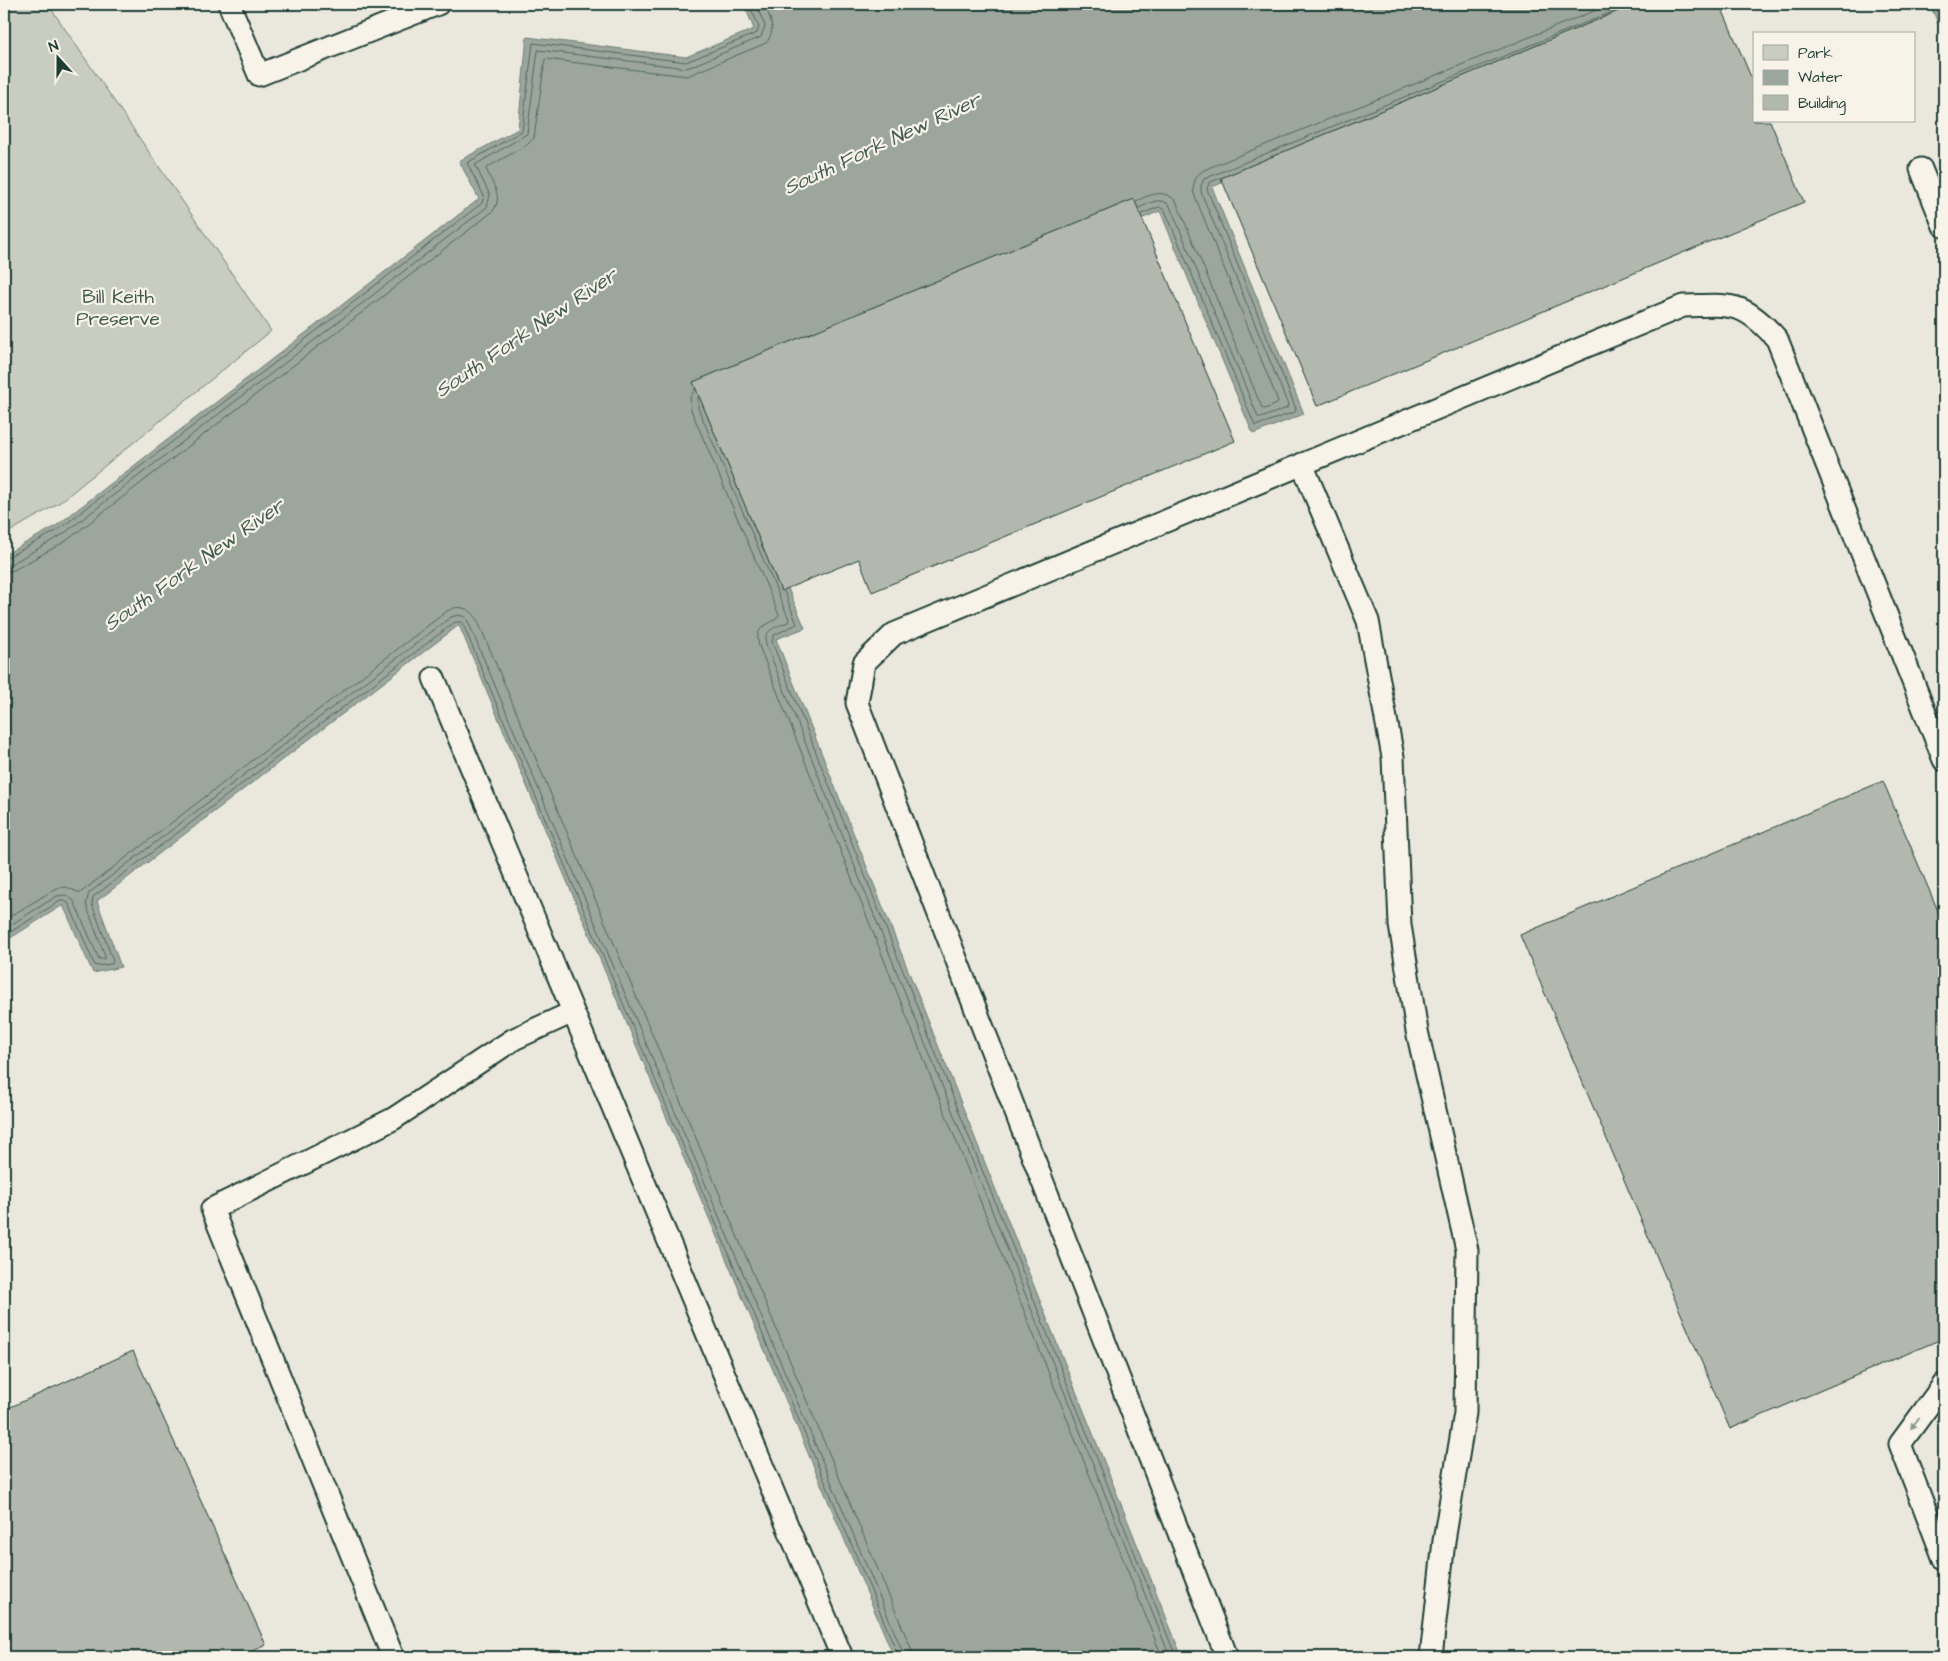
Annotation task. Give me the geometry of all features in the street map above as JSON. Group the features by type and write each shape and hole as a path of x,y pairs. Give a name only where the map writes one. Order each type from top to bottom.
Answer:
{"lane":[{"path":"229,4 258,75 438,4"},
{"path":"1921,169 1944,226"},
{"path":"1227,1657 857,702 864,663 894,634 1683,306 1733,306 1758,319 1777,339 1944,760"},
{"path":"1302,464 1368,622 1393,757 1400,926 1417,1031 1467,1250 1465,1413 1444,1541 1431,1657"},
{"path":"434,678 842,1657"},
{"path":"393,1657 212,1209 393,1119 514,1039 573,1012"},
{"path":"1944,1384 1900,1444 1944,1559"}],"green space":[{"name":"Bill Keith Preserve","path":"10,4 48,4 271,331 59,503 4,535 4,6"}],"water":[{"name":"South Fork New River","path":"744,4 1661,4 1212,187 1304,414 1253,434 1160,211 708,402 805,628 776,639 1182,1657 894,1657 459,625 97,901 121,967 93,973 63,905 4,942 4,555 56,526 479,199 459,161 518,129 527,37 686,57 754,29"},
{"path":"1930,4 1944,4 1944,38"}],"building":[{"path":"1635,4 1720,4 1753,82 1753,122 1770,122 1804,202 1317,406 1221,178"},
{"path":"1134,199 1235,441 872,592 859,559 781,591 693,382"},
{"path":"1883,781 1944,925 1944,1338 1730,1429 1520,935"},
{"path":"133,1351 266,1645 239,1657 4,1657 4,1410"}]}
